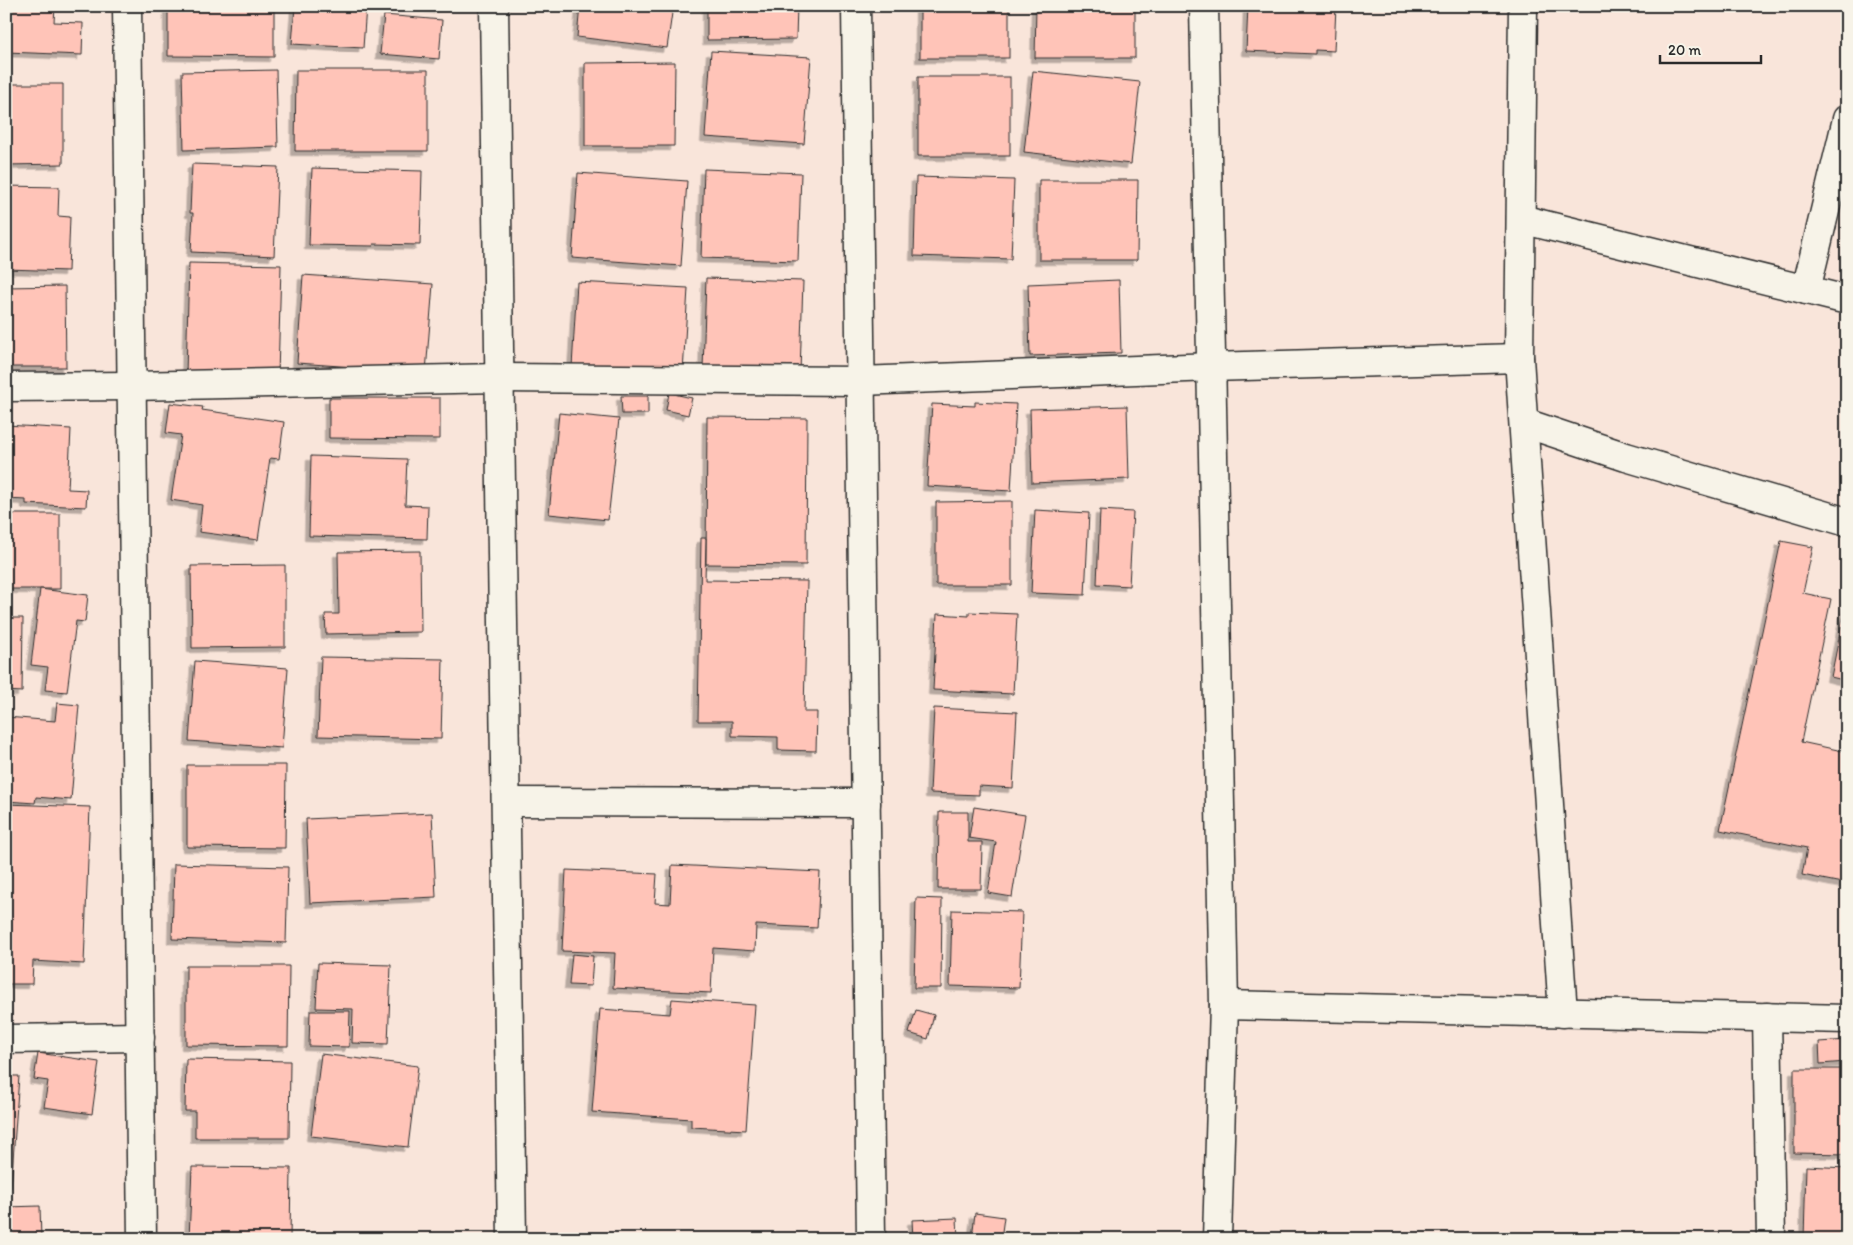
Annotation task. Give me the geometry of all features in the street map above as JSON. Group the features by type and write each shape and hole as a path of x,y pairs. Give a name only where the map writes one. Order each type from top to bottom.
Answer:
{"street":[{"path":"127,6 142,1239"},
{"path":"494,6 512,1239"},
{"path":"856,6 871,1239"},
{"path":"1204,6 1224,1005 1217,1239"},
{"path":"1523,6 1520,358 1563,1013"},
{"path":"1806,290 1847,120"},
{"path":"1521,219 1847,300"},
{"path":"6,387 500,378 861,381 1212,367 1520,358"},
{"path":"1525,423 1626,457 1847,522"},
{"path":"506,802 866,803"},
{"path":"1224,1005 1847,1019"},
{"path":"1767,1018 1771,1239"},
{"path":"6,1039 140,1037"}],"building":[{"path":"6,6 55,6 54,22 83,23 82,55 6,52"},
{"path":"168,6 274,6 274,57 168,56"},
{"path":"295,6 366,6 363,48 292,44"},
{"path":"415,6 439,6 439,9"},
{"path":"580,6 673,6 667,48 577,37"},
{"path":"707,6 797,6 796,39 707,40"},
{"path":"920,6 1009,6 1009,58 920,58"},
{"path":"1036,6 1135,6 1135,58 1035,58"},
{"path":"1248,6 1336,6 1334,51 1315,50 1315,54 1246,51"},
{"path":"384,15 442,20 439,59 380,54"},
{"path":"711,51 811,57 804,144 705,137"},
{"path":"675,62 674,146 585,146 585,63"},
{"path":"276,70 278,147 184,150 182,72"},
{"path":"296,70 428,70 428,151 295,151"},
{"path":"1033,71 1140,82 1131,164 1024,152"},
{"path":"918,77 1010,77 1010,156 918,156"},
{"path":"6,84 63,84 63,164 6,165"},
{"path":"192,164 278,167 274,256 191,252 193,213 190,213"},
{"path":"312,168 422,171 420,245 309,245"},
{"path":"704,169 801,173 798,261 701,258"},
{"path":"578,173 687,181 681,266 572,258"},
{"path":"916,177 1014,180 1011,259 914,256"},
{"path":"1039,180 1138,180 1137,260 1039,260"},
{"path":"6,186 59,187 58,216 70,217 68,271 6,269"},
{"path":"189,263 281,265 278,376 186,374"},
{"path":"303,275 433,284 426,372 297,363"},
{"path":"706,278 803,281 800,372 703,369"},
{"path":"1119,280 1121,353 1030,356 1028,284"},
{"path":"577,282 688,288 683,373 572,367"},
{"path":"65,286 66,367 6,367 6,287"},
{"path":"669,393 692,398 688,415 666,410"},
{"path":"621,396 648,396 648,414 622,414"},
{"path":"329,398 440,398 440,439 329,438"},
{"path":"975,402 1016,404 1011,491 927,486 932,404 975,406"},
{"path":"170,403 203,407 202,410 284,422 279,459 270,458 258,540 199,532 202,505 171,500 181,435 166,433"},
{"path":"1127,406 1129,479 1032,483 1030,409"},
{"path":"559,413 619,419 608,520 549,514"},
{"path":"707,417 807,418 806,565 706,564"},
{"path":"6,425 71,429 68,489 87,490 86,507 26,504 26,500 6,499"},
{"path":"311,456 407,459 405,505 428,506 427,539 309,536"},
{"path":"1012,501 1012,585 936,585 936,502"},
{"path":"1035,510 1089,513 1085,595 1031,593"},
{"path":"1100,510 1133,512 1129,586 1097,584"},
{"path":"6,514 60,514 60,589 6,589"},
{"path":"701,538 706,538 705,580 807,581 804,712 817,712 816,751 778,750 778,737 732,736 732,721 698,721"},
{"path":"1781,541 1813,547 1803,593 1831,599 1801,742 1847,752 1847,884 1802,875 1807,848 1720,830"},
{"path":"420,551 421,632 326,634 325,614 339,614 338,552"},
{"path":"285,565 285,647 192,648 191,566"},
{"path":"40,589 88,595 85,622 76,621 67,692 45,690 48,667 31,665"},
{"path":"1847,603 1847,681 1831,677"},
{"path":"969,612 1017,614 1013,694 933,690 937,614 969,616"},
{"path":"6,618 23,618 22,692 6,691"},
{"path":"321,657 443,659 441,739 318,736"},
{"path":"195,661 288,668 282,748 189,741"},
{"path":"57,703 79,705 71,800 36,797 35,803 6,801 6,717 55,721"},
{"path":"934,708 1017,712 1013,788 979,786 979,795 930,793"},
{"path":"187,765 286,765 285,848 187,847"},
{"path":"6,804 90,807 84,964 33,961 32,984 6,984"},
{"path":"974,807 1025,815 1012,897 988,893 996,842 969,838"},
{"path":"939,812 968,812 968,842 982,842 981,889 938,889"},
{"path":"432,813 436,897 310,903 306,819"},
{"path":"174,864 288,867 286,943 172,939"},
{"path":"672,865 820,872 817,928 756,925 755,951 713,948 711,993 613,988 615,953 562,951 566,870 657,874 655,903 670,904"},
{"path":"916,898 942,899 941,988 914,988"},
{"path":"952,910 1022,912 1019,988 950,986"},
{"path":"572,954 593,956 591,986 569,985"},
{"path":"318,963 391,965 388,1044 352,1043 353,1009 316,1008"},
{"path":"186,966 289,966 288,1046 186,1045"},
{"path":"672,999 755,1005 746,1130 691,1127 691,1119 592,1112 600,1009 670,1014"},
{"path":"916,1010 934,1015 928,1039 909,1033"},
{"path":"310,1011 350,1011 349,1047 309,1046"},
{"path":"1847,1040 1847,1062 1820,1064 1819,1042"},
{"path":"38,1053 99,1062 92,1114 44,1107 48,1081 34,1079"},
{"path":"321,1054 418,1066 408,1147 311,1136"},
{"path":"186,1059 290,1061 289,1138 195,1138 195,1111 185,1111"},
{"path":"1794,1069 1847,1069 1847,1154 1794,1153"},
{"path":"6,1076 19,1076 11,1188 6,1187"},
{"path":"1806,1166 1847,1168 1847,1239 1804,1239"},
{"path":"192,1167 291,1168 290,1239 189,1239"},
{"path":"40,1206 41,1239 6,1239 6,1207"},
{"path":"975,1213 1004,1217 1001,1239 972,1238"},
{"path":"957,1218 958,1239 913,1239 912,1220"}]}
